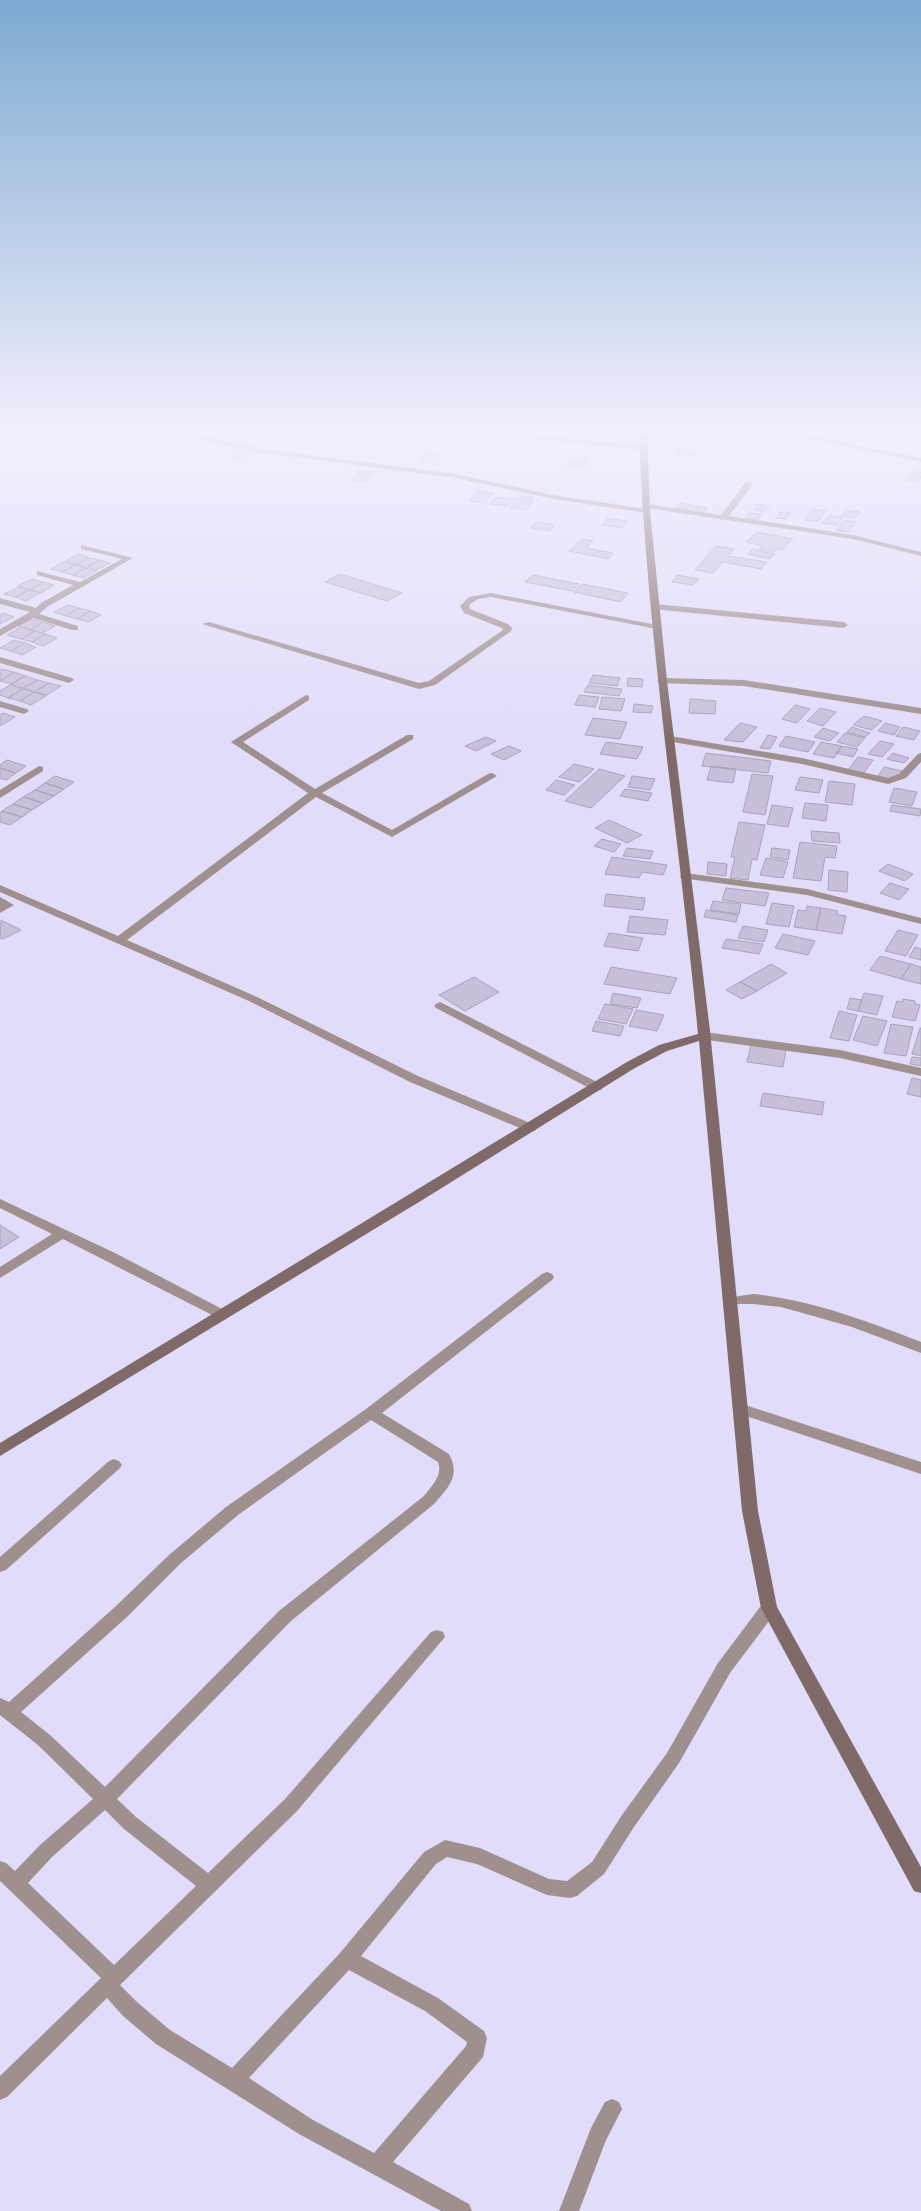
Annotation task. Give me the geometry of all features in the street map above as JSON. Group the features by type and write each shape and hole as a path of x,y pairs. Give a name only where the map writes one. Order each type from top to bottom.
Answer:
{"main road":[{"path":"648,534 662,681 704,1036 742,1409 750,1511 769,1608 921,1885"},
{"path":"0,1450 220,1314 531,1128 631,1065 664,1048 704,1036"}],"street":[{"path":"834,534 853,537 921,554"},
{"path":"0,633 35,613 44,605 129,558 84,547"},
{"path":"40,573 81,585"},
{"path":"0,601 75,628"},
{"path":"655,607 844,625"},
{"path":"0,660 69,680"},
{"path":"662,681 744,684 782,688 921,711"},
{"path":"306,698 236,742 315,793 392,834 492,776"},
{"path":"0,704 24,711"},
{"path":"120,940 315,793 410,737"},
{"path":"670,739 802,761 888,781 896,781 902,777 921,756"},
{"path":"0,795 39,769"},
{"path":"685,876 807,892 921,920"},
{"path":"0,888 253,999 414,1079 531,1128"},
{"path":"3,905 28,900"},
{"path":"440,1006 597,1086"},
{"path":"704,1036 840,1054 921,1072"},
{"path":"0,1203 63,1233 220,1314"},
{"path":"0,1273 63,1233"},
{"path":"209,1885 130,1823 44,1740 4,1708 122,1610 175,1559 232,1511 371,1413 547,1277"},
{"path":"731,1301 753,1299 781,1302 857,1323 921,1348"},
{"path":"742,1409 921,1468"},
{"path":"15,1884 46,1850 105,1799 285,1616 430,1500 446,1480 449,1472 444,1458 371,1413"},
{"path":"0,1566 114,1465"},
{"path":"234,2080 347,1959 430,1858 446,1848 480,1856 547,1886 570,1890 598,1868 628,1821 673,1758 724,1668 769,1608"},
{"path":"0,2090 291,1805 437,1637"},
{"path":"0,1869 111,1981 130,2009 163,2037 306,2127 462,2211"},
{"path":"347,1959 412,1993 466,2028 477,2038 476,2050 376,2166"},
{"path":"569,2211 598,2135 612,2109"}],"lane":[{"path":"206,624 361,671 419,686 432,683 507,631 508,628 505,626 467,611 464,606 466,602 480,596 491,595 657,627"}],"building":[{"path":"755,534 768,534 793,539 782,550 777,549 773,552 759,549 762,546 746,542"},
{"path":"582,539 593,541 586,548 613,553 608,559 569,551"},
{"path":"716,546 734,549 728,556 767,562 761,569 723,562 713,573 695,570"},
{"path":"752,549 775,554 770,559 748,554"},
{"path":"78,554 89,558 76,565 65,561"},
{"path":"89,558 100,560 87,567 76,565"},
{"path":"100,560 110,563 97,570 87,567"},
{"path":"64,562 76,565 62,572 51,569"},
{"path":"76,565 86,568 73,575 62,572"},
{"path":"86,568 97,571 83,578 73,575"},
{"path":"340,574 402,593 387,601 325,582"},
{"path":"533,575 579,584 572,591 525,582"},
{"path":"677,575 699,579 693,585 672,582"},
{"path":"32,579 43,582 30,590 18,586"},
{"path":"43,582 54,585 41,593 30,590"},
{"path":"582,584 628,593 621,602 574,592"},
{"path":"18,587 29,590 15,597 4,594"},
{"path":"29,590 40,593 26,601 15,597"},
{"path":"68,605 79,608 66,616 54,612"},
{"path":"79,608 90,611 77,619 66,616"},
{"path":"90,611 101,615 88,622 77,619"},
{"path":"3,613 14,617 0,624 0,615"},
{"path":"31,619 43,622 30,630 18,626"},
{"path":"43,622 55,626 42,633 30,630"},
{"path":"21,627 35,631 21,639 7,635"},
{"path":"35,631 46,634 32,642 21,639"},
{"path":"46,634 57,638 43,646 32,642"},
{"path":"14,640 25,643 11,651 0,648"},
{"path":"25,643 36,647 22,655 11,651"},
{"path":"0,670 14,672 0,681"},
{"path":"14,672 25,676 11,684 0,681"},
{"path":"593,675 620,678 617,686 589,683"},
{"path":"25,676 38,680 23,688 11,684"},
{"path":"628,678 643,679 642,687 627,686"},
{"path":"38,680 49,683 35,692 23,688"},
{"path":"49,683 61,686 47,695 35,692"},
{"path":"10,685 23,689 8,698 0,695 0,691"},
{"path":"588,685 622,689 619,696 584,692"},
{"path":"23,689 34,692 20,701 8,698"},
{"path":"34,692 46,696 31,705 20,701"},
{"path":"579,695 599,697 595,707 575,705"},
{"path":"602,697 625,699 621,711 599,709"},
{"path":"690,699 716,701 715,714 689,713"},
{"path":"634,704 653,706 651,713 633,712"},
{"path":"795,705 810,709 797,723 782,719"},
{"path":"820,708 836,712 823,726 807,721"},
{"path":"3,713 15,717 0,726 0,715"},
{"path":"864,716 882,721 871,730 853,725"},
{"path":"593,718 627,722 620,739 585,735"},
{"path":"740,723 757,727 743,742 724,740"},
{"path":"885,723 900,727 894,735 878,731"},
{"path":"852,727 870,733 865,737 847,732"},
{"path":"903,727 920,731 914,740 896,736"},
{"path":"823,728 839,733 830,741 814,737"},
{"path":"845,733 865,738 857,747 837,742"},
{"path":"768,735 777,737 770,749 760,748"},
{"path":"786,736 815,742 808,752 779,746"},
{"path":"486,737 496,741 476,751 465,746"},
{"path":"880,741 894,744 882,757 868,754"},
{"path":"606,742 643,747 637,759 600,754"},
{"path":"821,742 842,746 834,758 813,754"},
{"path":"509,746 521,751 504,760 491,754"},
{"path":"842,746 858,749 853,757 836,753"},
{"path":"706,753 771,761 768,773 702,766"},
{"path":"893,753 909,758 904,763 887,759"},
{"path":"858,757 873,760 863,774 848,770"},
{"path":"7,760 26,766 16,773 0,768 0,765"},
{"path":"574,764 594,769 579,782 559,777"},
{"path":"711,766 736,769 733,783 707,780"},
{"path":"884,767 902,771 896,780 878,776"},
{"path":"0,768 16,773 6,780 0,778"},
{"path":"599,769 625,776 591,808 565,801"},
{"path":"752,774 773,776 765,815 743,812"},
{"path":"55,776 74,782 64,789 45,783"},
{"path":"632,776 655,779 650,790 628,787"},
{"path":"800,777 823,780 819,793 795,790"},
{"path":"556,780 575,785 564,795 546,790"},
{"path":"829,781 855,784 852,805 825,802"},
{"path":"45,783 64,789 54,796 35,790"},
{"path":"894,788 917,792 912,806 889,802"},
{"path":"625,789 652,793 648,801 620,796"},
{"path":"35,790 54,796 43,803 23,797"},
{"path":"23,797 43,803 32,810 13,804"},
{"path":"805,803 828,805 826,821 802,818"},
{"path":"13,804 32,810 22,817 2,811"},
{"path":"772,805 793,808 788,827 767,824"},
{"path":"892,805 921,809 920,816 890,811"},
{"path":"2,811 22,817 10,825 0,822 0,813"},
{"path":"609,820 642,835 627,843 595,828"},
{"path":"739,822 765,825 757,860 752,859 748,880 730,878 735,857 731,857"},
{"path":"811,831 839,833 840,843 812,841"},
{"path":"602,839 621,844 614,852 594,846"},
{"path":"800,842 837,846 835,858 825,857 821,881 793,878"},
{"path":"627,848 653,851 650,859 623,856"},
{"path":"772,848 790,850 788,860 770,857"},
{"path":"612,857 667,865 663,875 642,872 639,878 605,874"},
{"path":"766,858 788,862 783,878 760,875"},
{"path":"708,862 727,864 726,876 707,874"},
{"path":"888,864 913,874 905,881 879,871"},
{"path":"829,870 848,872 847,892 828,890"},
{"path":"890,883 909,889 899,900 880,893"},
{"path":"726,888 769,893 765,906 722,900"},
{"path":"606,894 645,898 643,910 604,906"},
{"path":"713,901 741,904 739,914 710,910"},
{"path":"772,903 794,906 789,927 766,924"},
{"path":"807,906 821,908 816,930 794,927 798,910 806,911"},
{"path":"821,908 838,911 837,915 846,916 842,934 816,930"},
{"path":"706,910 738,915 736,922 704,917"},
{"path":"630,916 668,920 665,935 627,932"},
{"path":"1,920 21,930 3,939 0,938"},
{"path":"743,926 768,930 764,942 738,938"},
{"path":"898,930 918,935 906,956 885,951"},
{"path":"609,933 643,938 638,951 604,946"},
{"path":"783,934 815,941 808,955 775,948"},
{"path":"726,939 763,944 759,954 722,948"},
{"path":"915,947 921,949 921,960 909,957"},
{"path":"880,956 911,964 901,979 870,970"},
{"path":"771,964 787,973 757,991 740,982"},
{"path":"911,964 921,967 921,984 901,979"},
{"path":"611,967 677,978 670,994 604,984"},
{"path":"474,977 499,992 465,1011 439,995"},
{"path":"740,982 757,991 742,999 726,990"},
{"path":"613,993 641,998 637,1008 610,1004"},
{"path":"864,993 883,996 877,1015 858,1011"},
{"path":"850,998 862,1000 858,1011 847,1009"},
{"path":"903,999 915,1001 915,1004 920,1005 915,1021 892,1017 897,1001 902,1002"},
{"path":"605,1004 633,1009 626,1024 598,1019"},
{"path":"636,1010 664,1015 657,1031 629,1026"},
{"path":"839,1011 857,1015 849,1041 830,1038"},
{"path":"863,1016 887,1021 877,1046 853,1040"},
{"path":"596,1021 624,1026 620,1036 592,1031"},
{"path":"891,1024 913,1027 906,1056 884,1053"},
{"path":"921,1028 921,1056 912,1054"},
{"path":"751,1045 786,1050 783,1067 747,1062"},
{"path":"912,1057 921,1058 921,1066 910,1064"},
{"path":"912,1078 921,1080 921,1097 907,1094"},
{"path":"763,1093 824,1102 822,1115 760,1106"},
{"path":"0,1225 19,1237 0,1249"}]}
